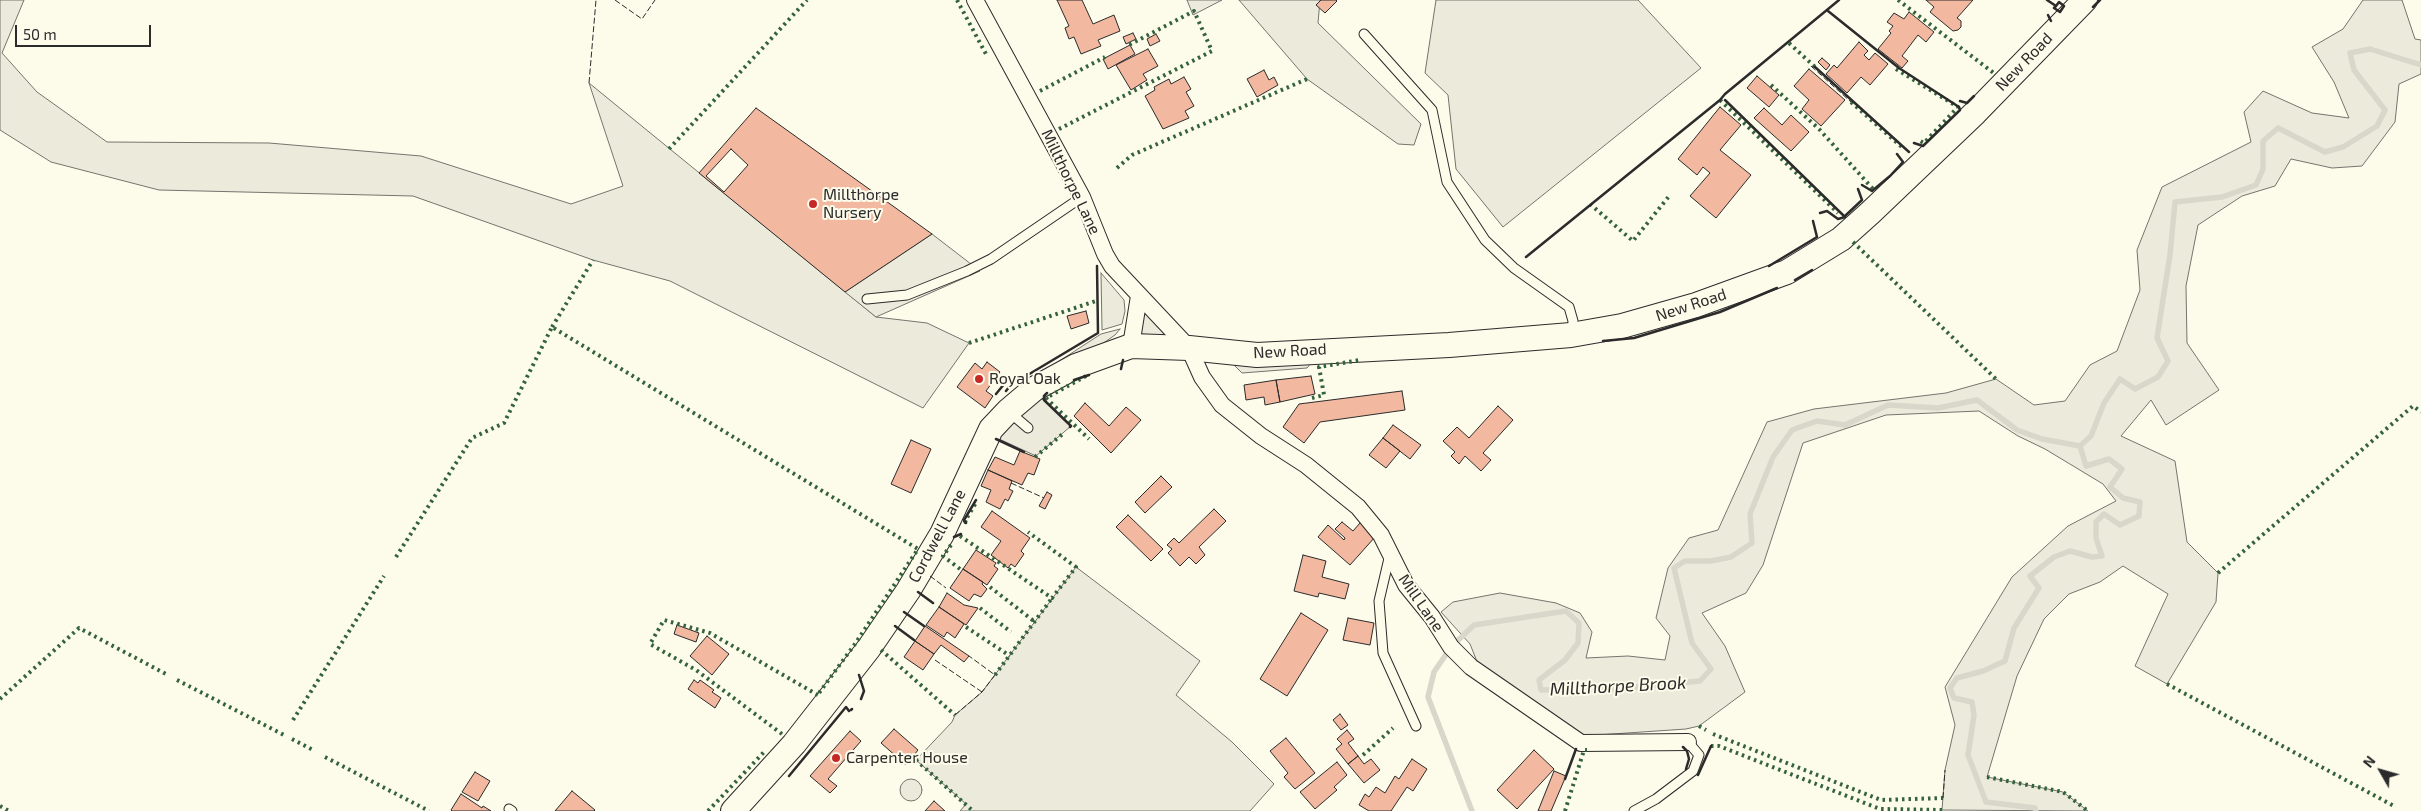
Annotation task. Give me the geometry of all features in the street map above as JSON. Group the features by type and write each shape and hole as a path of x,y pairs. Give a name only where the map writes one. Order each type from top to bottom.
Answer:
{"main road":[{"name":"New Road","path":"1189,348 1257,355 1449,345 1571,335 1622,326 1696,305 1787,272 1841,239 1920,166 2085,0"},
{"name":"Cordwell Lane","path":"733,811 794,744 869,648 892,615 942,534 991,429 1008,411 1034,389 1076,366 1131,346 1189,348"}],"street":[{"name":"Millthorpe Lane","path":"975,0 1082,196 1105,254 1112,266 1189,348"},
{"path":"1131,346 1139,296"},
{"name":"Mill Lane","path":"1189,348 1202,377 1222,405 1261,436 1306,465 1358,507 1381,535 1406,585 1432,617 1451,647 1471,667 1581,743 1688,742"}],"lane":[{"path":"1364,34 1432,110 1448,182 1485,240 1514,268 1569,307 1572,320 1571,335"},
{"path":"867,299 907,295 967,271 991,259 1082,196"},
{"path":"1008,411 1028,428"},
{"path":"1390,554 1379,601 1383,653 1416,726"},
{"path":"1634,811 1656,799 1693,771 1698,755 1688,742"}],"shaded area":[{"path":"0,0 24,0 2,53 37,92 107,142 269,143 421,156 571,204 623,186 589,83 876,317 927,323 969,343 923,408 670,281 593,260 413,196 159,190 51,162 0,130"},
{"path":"1187,0 1222,0 1193,15"},
{"path":"1239,0 1320,0 1318,23 1421,124 1414,145 1398,144 1307,79"},
{"path":"1436,0 1638,0 1701,68 1503,227 1456,169 1448,95 1425,73"},
{"path":"2363,0 2402,0 2415,39 2421,40 2421,74 2399,84 2395,122 2362,166 2332,168 2291,159 2275,186 2242,196 2198,225 2186,286 2187,343 2219,390 2166,425 2151,400 2121,436 2175,461 2187,542 2218,573 2216,602 2167,684 2135,666 2168,594 2123,566 2100,582 2069,594 2044,619 2017,676 1987,777 2063,792 2088,811 1942,810 1945,770 1955,725 1945,687 2012,577 2068,526 2116,501 2103,484 2045,449 2018,436 1979,411 1886,415 1803,443 1763,565 1746,593 1702,613 1725,646 1745,692 1699,726 1686,729 1583,736 1478,664 1470,644 1441,612 1453,602 1500,593 1556,603 1580,613 1592,632 1586,658 1628,656 1665,660 1670,636 1656,618 1668,568 1689,538 1718,530 1767,422 1814,409 1946,393 1996,379 2034,405 2065,401 2090,365 2117,351 2140,290 2137,250 2162,187 2251,142 2244,112 2263,91 2312,113 2349,118 2334,82 2312,47 2343,29"},
{"path":"932,234 980,271 876,317 845,292"},
{"path":"1101,273 1124,300 1125,311 1122,324 1102,330"},
{"path":"1143,308 1170,336 1140,334"},
{"path":"1120,329 1102,344 1047,369 1101,334"},
{"path":"1312,362 1307,368 1242,373 1234,365"},
{"path":"1039,396 1071,426 1036,456 997,438"},
{"path":"1076,567 1200,661 1176,695 1232,742 1274,784 1250,811 960,811 966,804 916,760 952,722 955,715 982,692"},
{"path":"907,779 915,779 922,786 922,794 915,801 907,801 900,794 900,786"}],"building":[{"path":"1057,0 1082,0 1093,24 1114,15 1120,31 1098,40 1101,46 1081,54 1074,37 1069,39 1065,28 1069,26"},
{"path":"1321,0 1337,1 1325,13 1316,5"},
{"path":"1926,0 1973,0 1957,18 1961,21 1961,27 1953,31 1930,12 1934,7"},
{"path":"1909,12 1934,32 1926,42 1918,35 1902,56 1908,61 1902,68 1878,49 1891,33 1889,31 1893,26 1887,22 1894,13 1904,19"},
{"path":"1133,33 1136,39 1126,44 1123,37"},
{"path":"1156,34 1160,41 1150,46 1147,39"},
{"path":"1859,42 1868,51 1864,55 1869,60 1875,53 1888,64 1870,85 1861,77 1847,93 1826,74 1834,65 1837,68"},
{"path":"1130,45 1135,54 1108,69 1103,59"},
{"path":"1148,49 1158,66 1143,74 1147,80 1131,90 1116,65"},
{"path":"1822,58 1830,65 1826,70 1818,62"},
{"path":"1809,69 1845,100 1821,126 1802,109 1809,100 1794,86"},
{"path":"1264,70 1269,80 1274,77 1278,85 1257,97 1247,79"},
{"path":"1757,76 1779,95 1769,107 1747,88"},
{"path":"1184,77 1191,89 1186,92 1194,106 1185,111 1189,118 1163,129 1145,96 1155,90 1154,87 1169,79 1171,84"},
{"path":"1720,107 1741,125 1720,150 1751,175 1716,218 1690,196 1710,173 1703,167 1697,175 1678,159"},
{"name":"Millthorpe Nursery","path":"756,108 932,234 845,292 699,173"},
{"path":"1764,108 1782,125 1791,115 1809,132 1791,151 1754,118"},
{"path":"731,149 748,165 724,192 706,176"},
{"path":"1086,311 1089,323 1071,329 1067,316"},
{"name":"Royal Oak","path":"987,362 1000,372 986,391 993,396 985,408 957,387 975,363 982,369"},
{"path":"1311,376 1315,394 1280,402 1276,380"},
{"path":"1276,380 1280,402 1265,405 1264,397 1246,400 1244,385"},
{"path":"1402,391 1405,410 1320,422 1304,443 1283,427 1299,404"},
{"path":"1085,403 1109,426 1126,407 1141,420 1111,453 1074,416"},
{"path":"1498,406 1513,420 1483,453 1491,460 1481,471 1465,456 1459,464 1451,456 1455,452 1443,441 1457,427 1469,438"},
{"path":"1393,425 1421,445 1410,459 1383,438"},
{"path":"1383,438 1400,451 1386,468 1369,455"},
{"path":"911,440 931,449 911,493 891,484"},
{"path":"1020,451 1040,459 1034,475 1028,473 1022,485 988,470 995,457 1014,465"},
{"path":"988,470 1012,481 1009,489 1013,491 1008,501 1005,499 1000,509 986,502 991,490 981,486"},
{"path":"1161,476 1172,487 1145,513 1135,502"},
{"path":"1047,492 1052,495 1045,509 1039,506"},
{"path":"1214,509 1226,521 1199,547 1205,555 1196,564 1189,557 1180,566 1168,553 1172,549 1167,545 1174,538 1179,543"},
{"path":"992,511 1030,538 1021,551 1024,554 1015,567 1011,564 1008,568 991,555 1001,541 981,527"},
{"path":"1128,515 1163,549 1151,561 1116,527"},
{"path":"1342,522 1353,531 1360,523 1375,537 1350,565 1318,537 1328,525 1344,540 1345,538 1335,529"},
{"path":"976,550 996,563 994,566 998,569 987,585 963,569"},
{"path":"1303,555 1326,561 1322,577 1349,584 1345,599 1319,593 1318,597 1294,591"},
{"path":"963,569 983,582 982,584 987,589 981,597 974,594 969,601 950,588"},
{"path":"947,593 964,605 978,608 966,625 939,607"},
{"path":"939,607 964,624 955,638 947,632 944,637 926,625"},
{"path":"1301,613 1328,630 1287,696 1260,679"},
{"path":"1348,618 1374,623 1370,645 1343,640"},
{"path":"677,625 699,633 696,642 674,634"},
{"path":"925,626 969,656 964,662 941,645 934,654 915,641"},
{"path":"707,636 729,654 712,675 690,656"},
{"path":"915,641 934,654 923,670 904,657"},
{"path":"694,680 698,683 700,680 714,690 712,692 721,698 715,708 688,689"},
{"path":"1340,714 1348,725 1341,730 1333,720"},
{"path":"894,729 918,750 906,765 881,743"},
{"path":"1347,730 1354,739 1348,743 1358,756 1348,764 1336,749 1342,744 1337,739"},
{"name":"Carpenter House","path":"850,731 861,741 828,779 837,786 830,793 810,776"},
{"path":"1286,738 1315,773 1295,789 1284,777 1288,773 1270,751"},
{"path":"1534,750 1554,769 1517,809 1497,790"},
{"path":"1358,756 1364,764 1371,759 1380,770 1364,783 1348,764"},
{"path":"1412,759 1427,769 1413,791 1407,787 1391,811 1369,811 1359,805 1365,794 1369,797 1376,787 1385,793 1395,776 1399,779"},
{"path":"1337,762 1347,775 1334,787 1337,790 1315,809 1300,792"},
{"path":"1554,771 1566,776 1551,811 1538,811"},
{"path":"475,772 490,781 478,801 462,792"},
{"path":"572,791 595,810 555,811"},
{"path":"461,794 482,808 483,806 491,811 452,811"},
{"path":"934,801 945,811 925,811"}],"waterway":[{"path":"2080,446 2091,436 2104,403 2120,379 2135,389 2158,377 2168,361 2157,338 2170,255 2175,202 2222,197 2256,185 2263,169 2263,141 2278,128 2325,152 2343,147 2377,126 2385,110 2354,70 2350,53 2370,49 2421,65"},
{"name":"Millthorpe Brook","path":"1472,811 1428,697 1434,672 1451,647 1474,625 1566,611 1579,623 1578,643 1565,660 1539,680 1541,690 1615,689 1700,681 1711,669 1692,643 1674,568 1685,561 1711,561 1731,557 1752,543 1750,514 1773,457 1792,430 1817,421 1845,425 1888,405 1938,408 1977,400 2017,430 2042,439 2080,446"},
{"path":"2036,811 2035,808 1986,802 1968,755 1974,715 1972,702 1954,698 1950,688 1957,678 1983,671 2005,661 2014,628 2039,588 2030,576 2054,557 2070,551 2092,557 2102,556 2096,538 2096,522 2104,514 2120,525 2139,516 2140,502 2123,498 2110,487 2122,469 2109,459 2086,466 2080,446"}],"hedge":[{"path":"669,149 807,0"},
{"path":"957,0 987,56"},
{"path":"1898,0 1995,74"},
{"path":"1059,129 1212,51 1194,11 1127,46"},
{"path":"1789,43 1815,67"},
{"path":"1040,91 1105,57"},
{"path":"1896,69 1958,107 1924,143 1918,140"},
{"path":"1117,168 1132,155 1307,79"},
{"path":"1771,85 1819,129 1873,189"},
{"path":"1720,100 1838,213"},
{"path":"1851,102 1904,149"},
{"path":"1590,204 1633,241 1670,195"},
{"path":"1853,242 1996,379"},
{"path":"552,327 593,260"},
{"path":"969,343 1096,301"},
{"path":"396,557 472,438 504,423 552,327 918,549 855,644 819,693"},
{"path":"1312,398 1324,395 1319,367 1360,360"},
{"path":"1086,376 1046,398 1089,439"},
{"path":"2218,573 2413,406 2421,412"},
{"path":"1035,457 1065,432"},
{"path":"966,523 965,521 977,501"},
{"path":"960,536 1052,598 1076,567 1028,532"},
{"path":"951,545 943,556 960,569"},
{"path":"293,720 384,576"},
{"path":"990,587 1035,622"},
{"path":"995,675 1052,598"},
{"path":"980,608 1011,632"},
{"path":"782,734 696,670 650,644 664,620 710,633 818,695"},
{"path":"966,627 1010,656"},
{"path":"0,699 79,628 166,674"},
{"path":"881,650 955,715"},
{"path":"177,680 284,735"},
{"path":"2167,684 2394,806"},
{"path":"1699,726 1706,730"},
{"path":"1363,755 1393,728"},
{"path":"1713,734 1881,800 1943,798"},
{"path":"292,739 315,751"},
{"path":"1711,746 1719,746 1880,809 1942,810"},
{"path":"1565,811 1584,750 1587,750"},
{"path":"708,811 765,751"},
{"path":"325,757 429,811"},
{"path":"916,760 973,811"},
{"path":"1987,777 2063,792 2088,811"},
{"path":"0,806 9,811"}],"fence":[{"path":"589,83 596,0"},
{"path":"615,0 642,19 655,0"},
{"path":"1811,66 1851,102"},
{"path":"1011,483 1044,498"},
{"path":"930,576 946,588"},
{"path":"955,715 982,692 995,675 969,656"},
{"path":"935,660 982,692"},
{"path":"1943,798 1945,770"}],"wall":[{"path":"1526,257 1720,100 1839,0"},
{"path":"2047,0 2056,6 2054,8 2060,12 2064,6 2059,2 2056,6"},
{"path":"2093,7 2100,0"},
{"path":"1828,11 1899,68 1959,107 1960,110 1923,146 1914,143"},
{"path":"2048,15 2051,21"},
{"path":"1815,67 1909,152"},
{"path":"1960,101 1967,103 1974,96"},
{"path":"1725,100 1845,217 1838,219 1827,211 1820,213"},
{"path":"1862,185 1872,191 1890,176 1903,162 1897,154"},
{"path":"1845,216 1862,200 1858,189"},
{"path":"1769,266 1817,237 1813,221"},
{"path":"1006,391 1017,377 1026,376 1098,333 1097,266"},
{"path":"1795,280 1812,270"},
{"path":"1603,341 1634,338 1720,312 1777,288"},
{"path":"1121,369 1123,360"},
{"path":"1074,380 1089,375"},
{"path":"996,394 1009,378"},
{"path":"1047,393 1044,396 1044,400 1070,427"},
{"path":"996,439 1024,452"},
{"path":"966,523 964,520 976,500"},
{"path":"954,537 961,534"},
{"path":"918,592 933,603"},
{"path":"904,612 924,626"},
{"path":"895,626 914,640"},
{"path":"859,675 864,691 861,699"},
{"path":"789,776 846,707 849,711"},
{"path":"1698,775 1711,746"},
{"path":"1683,747 1687,751 1689,759 1686,769"},
{"path":"1565,779 1576,749"}],"place":[{"name":"Millthorpe Nursery","path":"813,204"},
{"name":"Royal Oak","path":"979,379"},
{"name":"Carpenter House","path":"836,758"}]}
